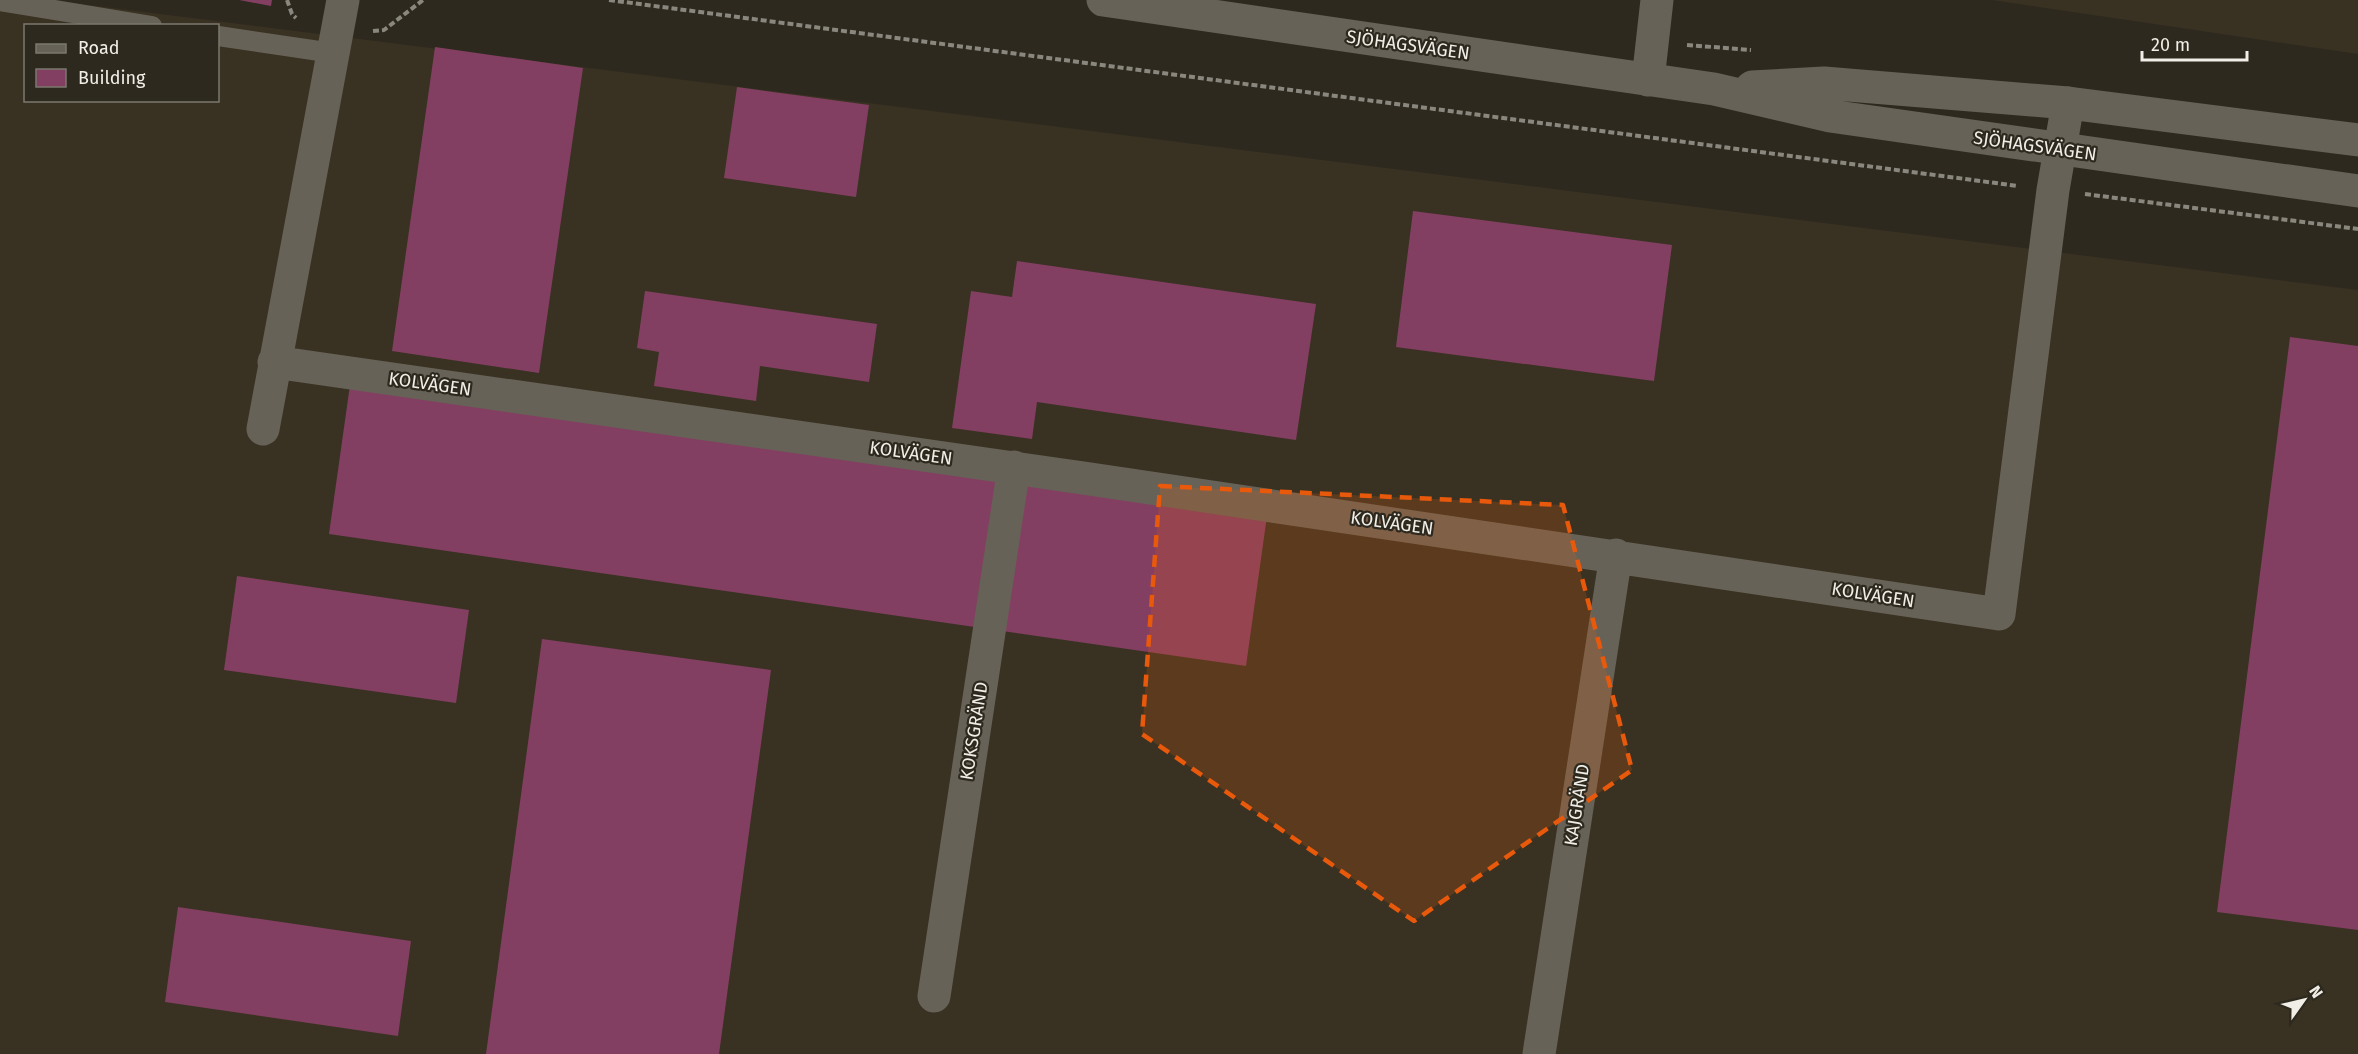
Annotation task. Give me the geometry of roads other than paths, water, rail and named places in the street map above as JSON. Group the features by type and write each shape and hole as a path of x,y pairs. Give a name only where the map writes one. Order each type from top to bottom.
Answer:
{"street":[{"path":"263,429 343,0"},
{"name":"SJÖHAGSVÄGEN","path":"1103,0 1714,89 1830,116 2358,191"},
{"path":"1648,80 1657,0"},
{"name":"SJÖHAGSVÄGEN","path":"1714,89 1824,82 2068,103 2358,140"},
{"name":"KOLVÄGEN","path":"274,362 1014,467 1616,555 1999,614 2053,190 2068,103"},
{"name":"KOKSGRÄND","path":"934,996 1014,467"},
{"name":"KAJGRÄND","path":"1539,1054 1616,555"}],"lane":[{"path":"0,1 140,24"},
{"path":"219,36 333,53"}]}
